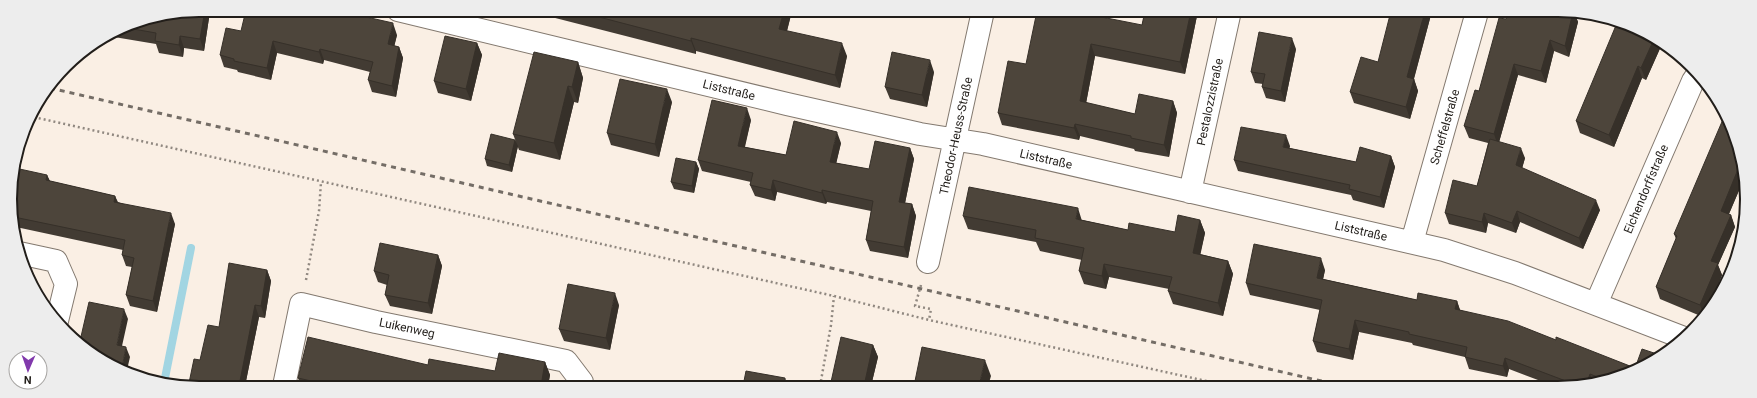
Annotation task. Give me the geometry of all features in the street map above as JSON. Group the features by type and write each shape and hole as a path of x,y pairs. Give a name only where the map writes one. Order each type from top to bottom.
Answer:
{"street":[{"name":"Liststraße","path":"427,17 787,104 920,134 983,144 1412,242 1481,261 1678,336"},
{"name":"Theodor-Heuss-Straße","path":"928,262 982,17"},
{"name":"Pestalozzistraße","path":"1190,192 1229,17"},
{"name":"Scheffelstraße","path":"1412,242 1476,17"},
{"name":"Eichendorffstraße","path":"1596,304 1695,79"},
{"path":"26,254 56,261 66,284 59,316"},
{"path":"285,381 301,304"},
{"name":"Luikenweg","path":"301,304 376,322 566,361 581,381"}],"path":[{"path":"37,118 834,296 929,320 1206,381"},
{"path":"301,304 319,211 321,182"},
{"path":"928,262 922,276 921,289 915,306 931,309 929,320"},
{"path":"821,381 831,325 834,296"}],"building":[{"path":"187,17 204,17 200,39 180,36 179,45 155,41 156,33 134,29 163,20"},
{"path":"244,17 366,17 393,23 388,44 399,47 392,86 368,80 373,62 320,49 319,52 273,41 267,68 234,61 234,59 220,55 226,28 241,31"},
{"path":"599,17 782,17 779,29 842,43 835,75 691,38 691,41"},
{"path":"1036,17 1101,17 1142,25 1144,17 1190,17 1180,62 1091,44 1080,101 1135,114 1139,94 1173,101 1164,145 1075,124 1074,128 998,113 1008,61 1026,64"},
{"path":"1389,17 1423,17 1407,77 1414,79 1406,107 1350,92 1361,57 1378,62"},
{"path":"1507,17 1572,17 1565,46 1550,40 1541,71 1514,64 1494,134 1464,126 1475,90 1479,91 1499,18 1506,19"},
{"path":"1616,27 1652,43 1641,68 1638,66 1609,135 1576,121"},
{"path":"1259,32 1292,38 1281,91 1262,87 1265,74 1251,72"},
{"path":"445,36 477,43 466,89 434,81"},
{"path":"534,52 578,62 572,87 568,86 554,143 513,134"},
{"path":"892,52 930,60 922,95 885,87"},
{"path":"620,79 667,89 655,144 607,133"},
{"path":"712,100 747,108 738,146 786,155 794,121 837,132 830,162 869,169 875,141 910,148 899,202 912,204 904,247 866,240 873,201 822,190 822,193 773,180 771,190 750,185 753,173 698,160"},
{"path":"1722,121 1734,152 1738,170 1721,211 1731,215 1711,261 1718,263 1700,305 1656,287 1677,236 1674,234"},
{"path":"1241,127 1286,135 1283,147 1356,162 1360,147 1391,156 1380,197 1349,189 1350,185 1234,160"},
{"path":"491,134 515,140 509,165 485,159"},
{"path":"1490,139 1521,148 1516,165 1596,200 1579,238 1517,211 1512,223 1484,213 1482,222 1445,213 1453,180 1477,186"},
{"path":"676,158 696,162 692,186 671,182"},
{"path":"20,169 47,175 46,180 115,196 114,202 171,213 153,301 126,295 134,258 122,255 125,240 18,218 17,187"},
{"path":"969,187 1078,208 1076,219 1128,230 1129,223 1175,232 1178,215 1200,220 1193,253 1228,261 1218,303 1168,291 1172,277 1104,264 1102,276 1079,271 1084,248 1035,238 1036,230 963,216"},
{"path":"380,243 438,255 428,303 385,295 389,275 374,271"},
{"path":"1254,244 1321,258 1317,278 1417,300 1418,293 1457,301 1455,309 1508,321 1556,340 1556,337 1630,366 1598,377 1590,374 1588,378 1566,381 1505,358 1503,366 1465,357 1467,347 1355,320 1349,349 1313,341 1322,300 1246,283"},
{"path":"229,263 267,270 261,306 255,305 240,381 189,381 194,359 200,360 208,325 219,327"},
{"path":"568,284 615,293 606,338 559,329"},
{"path":"89,302 124,309 117,345 126,347 123,364 108,357 81,337"},
{"path":"308,337 428,365 429,359 495,371 499,353 545,362 542,381 311,381 298,378"},
{"path":"841,337 873,345 865,381 831,381"},
{"path":"922,347 985,360 980,381 915,381"},
{"path":"1642,349 1654,353 1649,357 1637,362"},
{"path":"746,371 785,378 785,381 744,381"}],"waterway":[{"path":"165,378 191,248"}],"railway":[{"path":"54,89 1321,381"}]}
